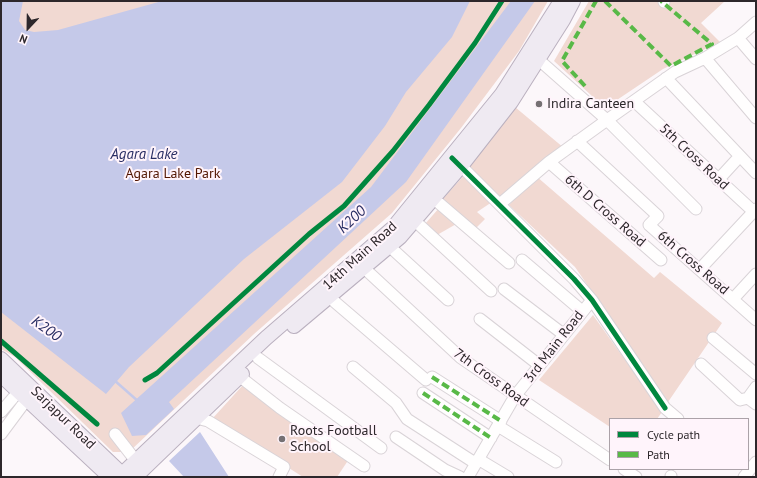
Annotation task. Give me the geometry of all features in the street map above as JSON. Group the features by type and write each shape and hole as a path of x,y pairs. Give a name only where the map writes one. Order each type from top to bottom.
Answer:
{"main road":[{"name":"14th Main Road","path":"122,476 153,452 258,358 400,237 433,198 561,1"},
{"name":"14th Main Road","path":"191,418 266,338 393,228 511,102 539,60 573,1"},
{"name":"Sarjapur Road","path":"1,359 122,476"},
{"name":"Sarjapur Road","path":"1,374 23,395 122,476"},
{"name":"14th Main Road","path":"122,476 136,461 153,452"}],"street":[{"path":"500,204 549,162 577,141 675,72 705,58 738,38 756,22"},
{"path":"738,38 756,59"},
{"path":"705,58 756,118"},
{"path":"539,60 607,120 696,209"},
{"path":"666,78 756,172"},
{"name":"5th Cross Road","path":"634,101 718,180 755,211"},
{"name":"6th Cross Road","path":"577,141 658,216 649,224 756,320"},
{"path":"718,180 740,156"},
{"path":"456,162 574,278 592,300 665,408 677,418"},
{"name":"6th D Cross Road","path":"549,162 661,260"},
{"path":"433,198 509,262"},
{"path":"700,269 755,211"},
{"path":"414,220 491,291"},
{"path":"389,246 448,300"},
{"path":"522,260 582,311"},
{"name":"7th Cross Road","path":"364,268 444,341 451,350 515,396 609,459"},
{"path":"733,298 756,274"},
{"path":"504,289 563,334"},
{"path":"329,297 429,379 499,423 556,462"},
{"name":"3rd Main Road","path":"468,477 515,396 563,334 592,300"},
{"path":"480,319 539,364"},
{"path":"713,338 756,374"},
{"path":"258,358 380,448"},
{"path":"701,364 740,400 752,401 756,388"},
{"path":"353,367 396,403 407,419 476,461 508,477"},
{"path":"239,376 280,408 364,466"},
{"path":"423,393 491,438"},
{"path":"1,412 23,395"},
{"path":"1,434 23,395"},
{"path":"191,418 208,421 284,467 279,477"},
{"path":"115,434 136,461"},
{"path":"396,437 445,470 460,477"},
{"path":"744,477 756,462"},
{"path":"626,470 636,477"}],"green space":[{"name":"Agara Lake","path":"1,1 548,1 519,51 461,128 392,213 254,334 130,451 113,452 15,357 1,349"},
{"path":"589,1 725,1 701,23 720,42 663,69 605,108 554,61"},
{"path":"515,107 564,148 500,198 466,166"},
{"path":"466,173 492,202 477,212 485,219 476,228 442,200"},
{"path":"536,176 654,278 660,272 722,323 668,402 575,267 509,205"},
{"path":"440,207 458,223 437,235 425,224"},
{"path":"593,315 662,412 658,418 609,418 609,426 539,380"},
{"name":"Roots Football School","path":"243,385 349,459 337,477 303,477 212,419"}],"water":[{"name":"Agara Lake","path":"1,1 23,1 19,21 25,30 34,32 58,30 162,1 470,1 452,37 406,92 385,126 342,182 244,259 129,367 106,394 1,312"},
{"path":"511,1 535,1 406,182 169,402 174,409 146,435 132,436 121,413 371,187"},
{"path":"200,432 229,477 184,477 169,461"}],"waterway":[{"name":"K200","path":"114,380 139,402"}],"marked path":[{"path":"585,86 562,61 596,1"},
{"path":"605,1 671,66 712,44 661,1"},
{"path":"432,377 501,421"},
{"path":"423,393 491,438"}],"cycle path":[{"path":"145,380 157,373 309,234 344,206 393,151 429,105 475,43 502,1"},
{"path":"452,158 574,279 592,300 665,408"},
{"path":"1,341 97,424"}],"place":[{"name":"Indira Canteen","path":"539,104"},
{"name":"Roots Football School","path":"282,439"}],"park label":[{"name":"Agara Lake Park","path":"173,174"}]}
